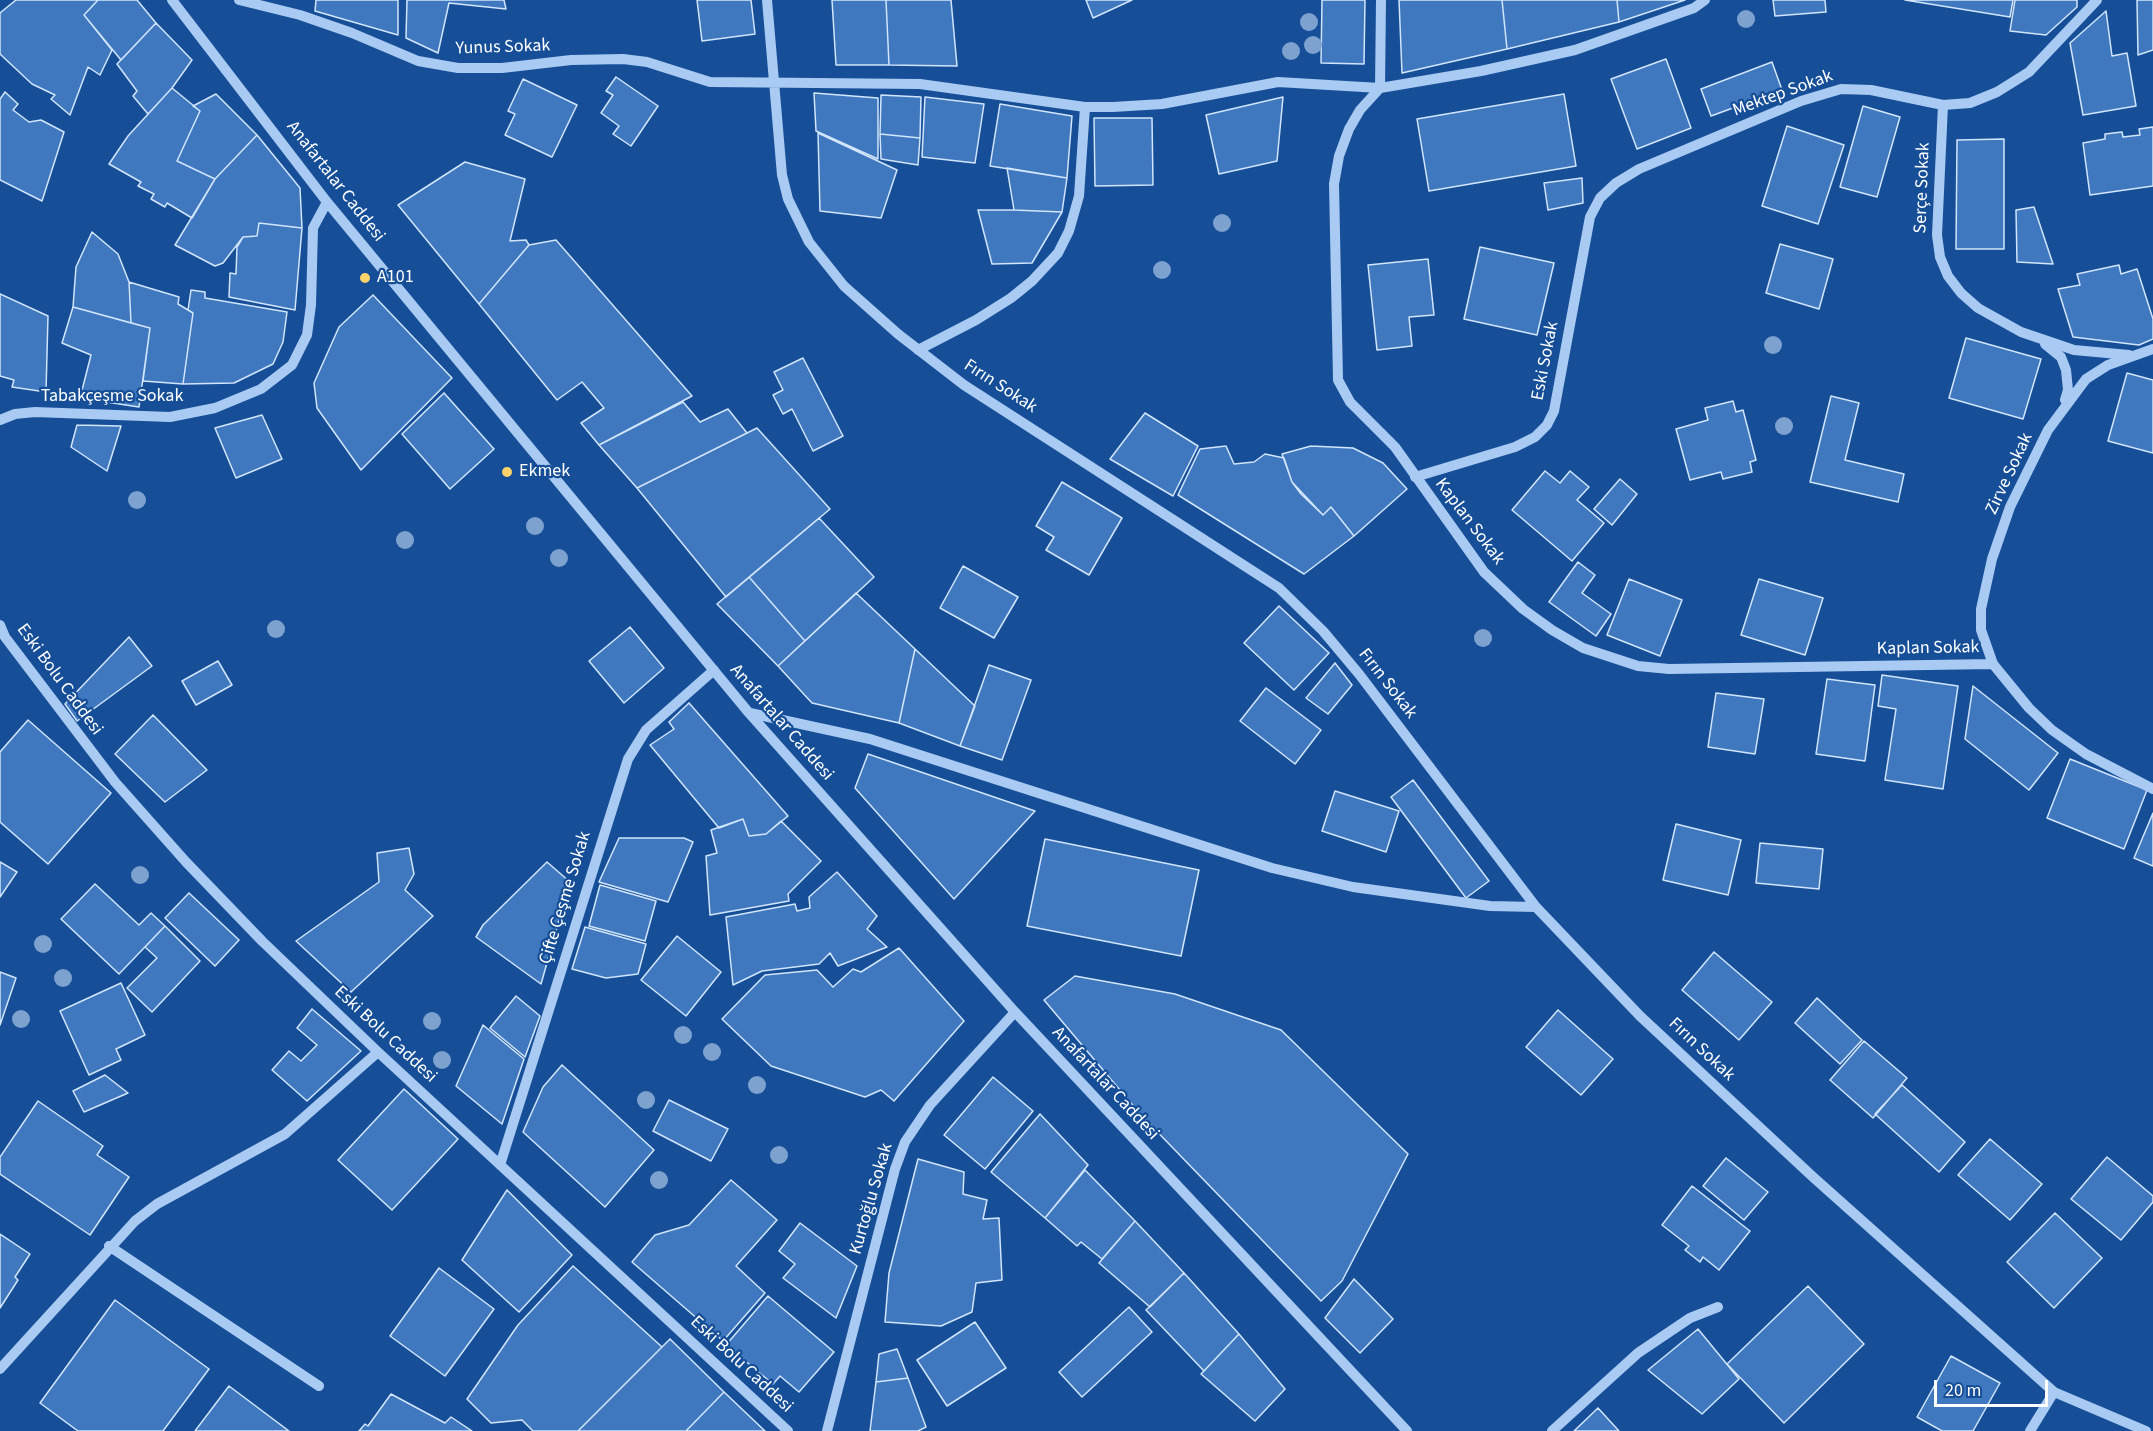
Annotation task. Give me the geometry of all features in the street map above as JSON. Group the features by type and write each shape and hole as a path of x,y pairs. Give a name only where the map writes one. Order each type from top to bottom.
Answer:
{"street":[{"path":"172,0 186,0"},
{"name":"Anafartalar Caddesi","path":"172,0 327,201 750,713 1015,1012 1407,1431"},
{"name":"Yunus Sokak","path":"239,0 300,15 352,33 399,54 438,65 479,69 622,59 647,62 710,82 920,84 1085,106 1162,104 1278,82 1380,88 1481,71 1575,50 1694,8 1705,0"},
{"name":"Fırın Sokak","path":"767,0 776,82 782,175 788,199 808,242 844,286 918,350 964,385 1257,571 1285,593 1323,631 1359,675 1536,907 1640,1016 1813,1178 2054,1392 2145,1431"},
{"path":"1380,88 1381,0"},
{"name":"Mektep Sokak","path":"1600,198 1616,183 1639,170 1822,94 1856,88 1943,105 1970,104 2014,83 2043,60 2097,0"},
{"name":"Kaplan Sokak","path":"1380,88 1360,110 1349,129 1336,169 1333,205 1338,380 1350,402 1395,447 1463,545 1503,592 1552,630 1583,648 1638,666 1669,669 1993,664"},
{"name":"Serçe Sokak","path":"1943,105 1937,235 1940,257 1948,276 1960,293 1978,308 2033,337 2074,350 2135,355"},
{"path":"918,350 976,320 1011,298 1032,281 1058,253 1069,231 1079,196 1085,106"},
{"name":"Eski Sokak","path":"1415,477 1515,447 1535,437 1547,425 1554,411 1588,225 1593,208 1600,198"},
{"name":"Tabakçeşme Sokak","path":"0,420 15,414 35,412 170,417 215,408 261,389 292,365 307,335 311,305 313,228 327,201"},
{"path":"2033,337 2053,348 2066,370 2068,390 2060,411"},
{"name":"Zirve Sokak","path":"2153,349 2108,365 2092,374 2080,385 2060,411 2010,507 1985,585 1981,630 1993,664 2011,688 2052,730 2086,754 2153,789"},
{"name":"Eski Bolu Caddesi","path":"0,625 2,637 115,782 186,862 262,941 500,1166 788,1431"},
{"name":"Çifte Çeşme Sokak","path":"500,1166 628,759 646,730 714,670"},
{"path":"750,713 870,739 1272,867 1353,888 1490,906 1536,907"},
{"name":"Kurtoğlu Sokak","path":"827,1431 895,1169 905,1142 930,1105 1015,1012"},
{"path":"0,1369 135,1221 157,1204 285,1134 378,1052"},
{"path":"110,1246 320,1386"},
{"path":"1552,1431 1638,1353 1690,1318 1718,1307"},
{"path":"2030,1431 2054,1392"}],"building":[{"path":"16,0 98,0 84,15 112,50 100,75 88,67 70,115 51,99 55,95 32,84 0,54 0,13"},
{"path":"98,0 137,0 156,23 121,60 84,15"},
{"path":"316,0 398,0 398,35 315,11"},
{"path":"407,0 504,0 506,9 449,3 438,53 406,38"},
{"path":"697,0 751,0 755,34 702,41"},
{"path":"832,0 886,0 889,65 836,65"},
{"path":"886,0 951,0 957,66 889,65"},
{"path":"1086,0 1132,0 1093,18"},
{"path":"1322,0 1365,0 1364,64 1321,63"},
{"path":"1399,0 1502,0 1507,49 1402,73"},
{"path":"1502,0 1617,0 1619,22 1507,49"},
{"path":"1617,0 1685,0 1619,22"},
{"path":"1773,0 1825,0 1826,12 1775,16"},
{"path":"1905,0 2013,0 2010,17"},
{"path":"2015,0 2077,0 2077,7 2046,35 2010,31"},
{"path":"2137,0 2153,0 2153,50 2138,55"},
{"path":"2106,11 2112,56 2127,53 2136,106 2083,115 2070,43"},
{"path":"156,23 192,60 172,88 148,114 133,96 137,91 117,64"},
{"path":"1666,59 1691,128 1637,149 1611,79"},
{"path":"1772,62 1782,90 1711,116 1701,89"},
{"path":"616,77 658,106 631,146 613,134 619,126 601,113 613,95 606,91"},
{"path":"523,79 577,105 552,157 505,135 515,114 508,111"},
{"path":"172,88 200,111 177,161 215,179 192,218 167,203 165,207 151,199 154,194 138,186 141,182 109,164 128,136"},
{"path":"5,92 18,104 13,110 29,122 41,120 64,132 42,201 0,180 0,99"},
{"path":"814,93 878,98 878,159 816,131"},
{"path":"216,94 257,135 215,179 177,161 200,111 193,106"},
{"path":"1564,94 1576,166 1429,191 1417,119"},
{"path":"881,95 921,97 920,138 880,134"},
{"path":"925,97 984,104 975,163 922,157"},
{"path":"1283,97 1277,161 1219,174 1206,115"},
{"path":"1000,104 1072,116 1067,178 990,166"},
{"path":"1863,106 1900,117 1877,197 1840,187"},
{"path":"1094,118 1152,118 1153,185 1095,186"},
{"path":"1787,126 1844,145 1818,224 1762,206"},
{"path":"2153,127 2153,186 2090,195 2083,143 2105,139 2105,134 2122,132 2123,137 2140,135 2139,129"},
{"path":"818,133 897,170 881,218 820,211"},
{"path":"880,134 920,138 918,165 881,159"},
{"path":"257,135 300,188 302,228 259,223 257,236 243,237 223,263 215,266 175,245 215,179"},
{"path":"2004,139 2004,249 1956,249 1957,140"},
{"path":"465,162 525,179 510,241 526,240 529,245 479,304 398,205"},
{"path":"1007,168 1067,178 1062,212 1014,210"},
{"path":"1582,178 1583,203 1548,210 1544,183"},
{"path":"2034,207 2053,264 2017,262 2016,210"},
{"path":"978,210 1062,212 1032,263 992,264"},
{"path":"259,223 302,228 295,310 229,297 230,273 236,274 237,247 243,237 257,236"},
{"path":"92,232 118,254 129,282 131,323 73,307 76,267"},
{"path":"556,240 692,396 599,445 581,423 604,408 582,382 557,400 479,304 529,245"},
{"path":"1780,244 1833,259 1819,309 1766,293"},
{"path":"1480,247 1554,263 1537,335 1464,319"},
{"path":"1428,259 1434,315 1409,317 1412,346 1377,350 1368,265"},
{"path":"2119,265 2121,274 2137,269 2153,319 2153,339 2139,345 2073,337 2058,289 2080,285 2077,274"},
{"path":"129,282 179,297 178,304 193,313 183,384 143,381 150,328 131,323"},
{"path":"191,290 205,292 205,298 287,312 283,342 273,364 234,383 183,384 193,313 188,310"},
{"path":"0,294 48,316 46,392 12,387 14,380 0,376"},
{"path":"373,295 452,378 361,470 317,408 314,383 339,327"},
{"path":"73,307 150,328 139,407 80,398 91,355 62,343"},
{"path":"1966,338 2041,359 2023,419 1949,398"},
{"path":"803,358 843,436 813,451 792,409 783,414 773,395 783,390 774,372"},
{"path":"2127,373 2153,380 2153,453 2108,441"},
{"path":"444,393 494,449 450,489 402,434"},
{"path":"1831,396 1859,403 1845,460 1904,474 1898,502 1810,482"},
{"path":"1733,401 1736,412 1743,410 1756,460 1750,462 1752,472 1723,479 1721,472 1690,480 1676,429 1708,420 1705,408"},
{"path":"683,402 700,422 728,409 747,433 637,488 599,445"},
{"path":"1145,413 1198,446 1173,496 1110,459"},
{"path":"262,415 282,459 236,478 215,428"},
{"path":"77,425 121,426 107,471 71,447"},
{"path":"757,428 830,509 726,597 637,488"},
{"path":"1226,446 1234,464 1254,462 1265,454 1284,458 1292,482 1301,494 1323,515 1331,507 1354,536 1304,574 1178,495 1200,449"},
{"path":"1311,446 1353,448 1383,463 1407,489 1354,536 1331,507 1323,515 1292,482 1282,454"},
{"path":"1545,471 1560,483 1570,471 1589,487 1577,500 1604,523 1572,561 1512,510"},
{"path":"1620,479 1637,494 1612,525 1594,509"},
{"path":"1062,482 1122,518 1089,575 1046,550 1054,537 1036,526"},
{"path":"819,518 874,577 805,641 749,577"},
{"path":"1578,562 1595,575 1582,593 1611,614 1596,636 1549,602"},
{"path":"963,566 1018,597 994,638 940,608"},
{"path":"749,577 805,641 778,666 717,604"},
{"path":"1629,579 1682,600 1660,656 1607,635"},
{"path":"1759,579 1823,598 1805,655 1741,635"},
{"path":"856,593 915,649 899,723 812,703 778,666"},
{"path":"1279,606 1329,653 1294,690 1244,643"},
{"path":"630,627 664,668 624,703 589,661"},
{"path":"129,637 152,666 77,721 65,704"},
{"path":"915,649 975,706 960,746 899,723"},
{"path":"218,661 232,685 196,705 182,681"},
{"path":"1335,663 1352,685 1328,714 1306,698"},
{"path":"989,665 1031,680 1002,760 960,746"},
{"path":"1882,675 1958,686 1943,789 1885,780 1896,709 1878,706"},
{"path":"1827,679 1875,685 1865,761 1816,754"},
{"path":"1973,686 2058,753 2029,790 1965,739"},
{"path":"1266,688 1321,730 1295,764 1240,721"},
{"path":"1716,693 1764,699 1755,754 1708,747"},
{"path":"689,703 788,816 766,834 749,836 743,819 719,828 650,745 674,729 669,722"},
{"path":"153,715 207,770 165,802 115,754"},
{"path":"28,720 111,793 48,864 0,822 0,752"},
{"path":"868,754 1035,811 954,899 855,788"},
{"path":"2070,759 2147,790 2124,849 2047,818"},
{"path":"1413,780 1489,881 1466,898 1391,797"},
{"path":"1335,791 1399,811 1386,852 1322,831"},
{"path":"2153,813 2153,866 2134,858"},
{"path":"743,819 749,836 766,834 781,821 821,861 788,894 789,901 710,915 706,856 717,853 711,830"},
{"path":"1676,824 1741,840 1728,895 1663,880"},
{"path":"619,838 684,838 693,842 668,902 599,882"},
{"path":"1045,839 1199,870 1181,956 1027,926"},
{"path":"1760,843 1823,849 1819,889 1756,883"},
{"path":"409,848 414,874 405,890 433,916 351,992 296,941 379,882 377,853"},
{"path":"0,862 17,872 0,897"},
{"path":"547,862 570,882 541,984 476,937 483,925"},
{"path":"837,872 877,916 867,929 887,947 838,966 830,953 819,964 762,971 733,985 726,917 795,904 797,911 810,908 809,897"},
{"path":"95,884 139,925 151,913 165,926 119,974 61,919"},
{"path":"600,885 656,901 645,941 589,926"},
{"path":"189,893 239,940 215,966 165,918"},
{"path":"165,926 200,961 152,1012 127,988 157,958 145,947"},
{"path":"585,927 646,944 638,974 606,978 572,969"},
{"path":"677,936 721,972 686,1016 641,980"},
{"path":"899,948 964,1021 894,1101 881,1090 865,1097 771,1066 722,1019 765,975 817,970 833,987 853,969 861,972"},
{"path":"1714,952 1772,1002 1739,1040 1682,990"},
{"path":"0,972 16,978 0,1025"},
{"path":"1075,976 1175,994 1281,1030 1408,1154 1342,1281 1321,1301 1141,1115 1044,1000"},
{"path":"121,983 145,1035 116,1049 121,1060 89,1075 60,1011"},
{"path":"516,996 540,1016 525,1057 490,1028"},
{"path":"1817,998 1862,1040 1840,1064 1795,1023"},
{"path":"312,1009 361,1051 307,1101 272,1070 289,1051 301,1061 317,1045 297,1028"},
{"path":"1558,1010 1613,1059 1581,1095 1526,1047"},
{"path":"483,1025 524,1059 502,1124 456,1086"},
{"path":"1864,1041 1907,1078 1873,1118 1830,1080"},
{"path":"562,1065 654,1150 605,1207 523,1132 543,1087"},
{"path":"105,1075 128,1093 84,1112 73,1091"},
{"path":"993,1077 1033,1111 985,1169 944,1135"},
{"path":"1902,1085 1965,1142 1939,1172 1875,1114"},
{"path":"404,1089 458,1139 392,1210 338,1160"},
{"path":"669,1100 728,1129 711,1161 653,1131"},
{"path":"38,1101 103,1146 97,1155 129,1177 90,1235 0,1174 0,1157"},
{"path":"1040,1114 1088,1165 1045,1218 991,1172"},
{"path":"1990,1139 2042,1184 2010,1220 1958,1175"},
{"path":"2107,1157 2153,1196 2153,1202 2121,1240 2071,1199"},
{"path":"1726,1158 1768,1192 1744,1220 1703,1186"},
{"path":"918,1159 964,1172 963,1194 987,1200 983,1219 999,1218 1002,1280 976,1283 972,1312 941,1326 885,1322 889,1273"},
{"path":"1085,1170 1135,1221 1102,1259 1081,1242 1077,1246 1045,1218"},
{"path":"731,1180 777,1220 736,1266 765,1293 723,1341 632,1262 655,1235 689,1225"},
{"path":"1692,1186 1750,1231 1719,1270 1703,1257 1700,1262 1685,1250 1689,1246 1662,1225"},
{"path":"507,1190 572,1255 519,1312 462,1260"},
{"path":"2055,1213 2102,1258 2054,1308 2007,1262"},
{"path":"1135,1221 1184,1273 1150,1307 1099,1263"},
{"path":"800,1223 857,1266 836,1318 783,1278 795,1264 779,1251"},
{"path":"0,1234 30,1254 15,1277 18,1280 0,1308"},
{"path":"573,1266 662,1347 578,1431 533,1431 522,1420 491,1423 467,1399 518,1325"},
{"path":"439,1268 494,1309 445,1376 390,1336"},
{"path":"1184,1273 1239,1334 1204,1371 1146,1310"},
{"path":"1354,1279 1393,1319 1360,1353 1325,1318"},
{"path":"1808,1286 1864,1344 1784,1423 1727,1364"},
{"path":"768,1296 834,1352 799,1392 780,1376 773,1384 726,1345"},
{"path":"115,1300 209,1369 163,1431 78,1431 40,1403"},
{"path":"1129,1307 1152,1332 1082,1397 1059,1372"},
{"path":"975,1322 1006,1368 947,1406 917,1360"},
{"path":"1698,1329 1739,1379 1702,1414 1648,1370"},
{"path":"1239,1334 1285,1389 1255,1421 1201,1374"},
{"path":"670,1339 724,1392 686,1431 578,1431"},
{"path":"897,1349 908,1378 876,1382 879,1354"},
{"path":"1951,1356 2000,1383 1973,1431 1942,1431 1917,1417"},
{"path":"908,1378 926,1427 918,1431 870,1431 876,1382"},
{"path":"229,1386 289,1431 195,1431"},
{"path":"724,1392 765,1431 686,1431"},
{"path":"391,1394 445,1423 451,1417 472,1431 359,1431 365,1424 368,1426"},
{"path":"1598,1408 1619,1431 1574,1431"}],"place":[{"name":"A101","path":"365,278"},
{"name":"Ekmek","path":"507,472"}]}
